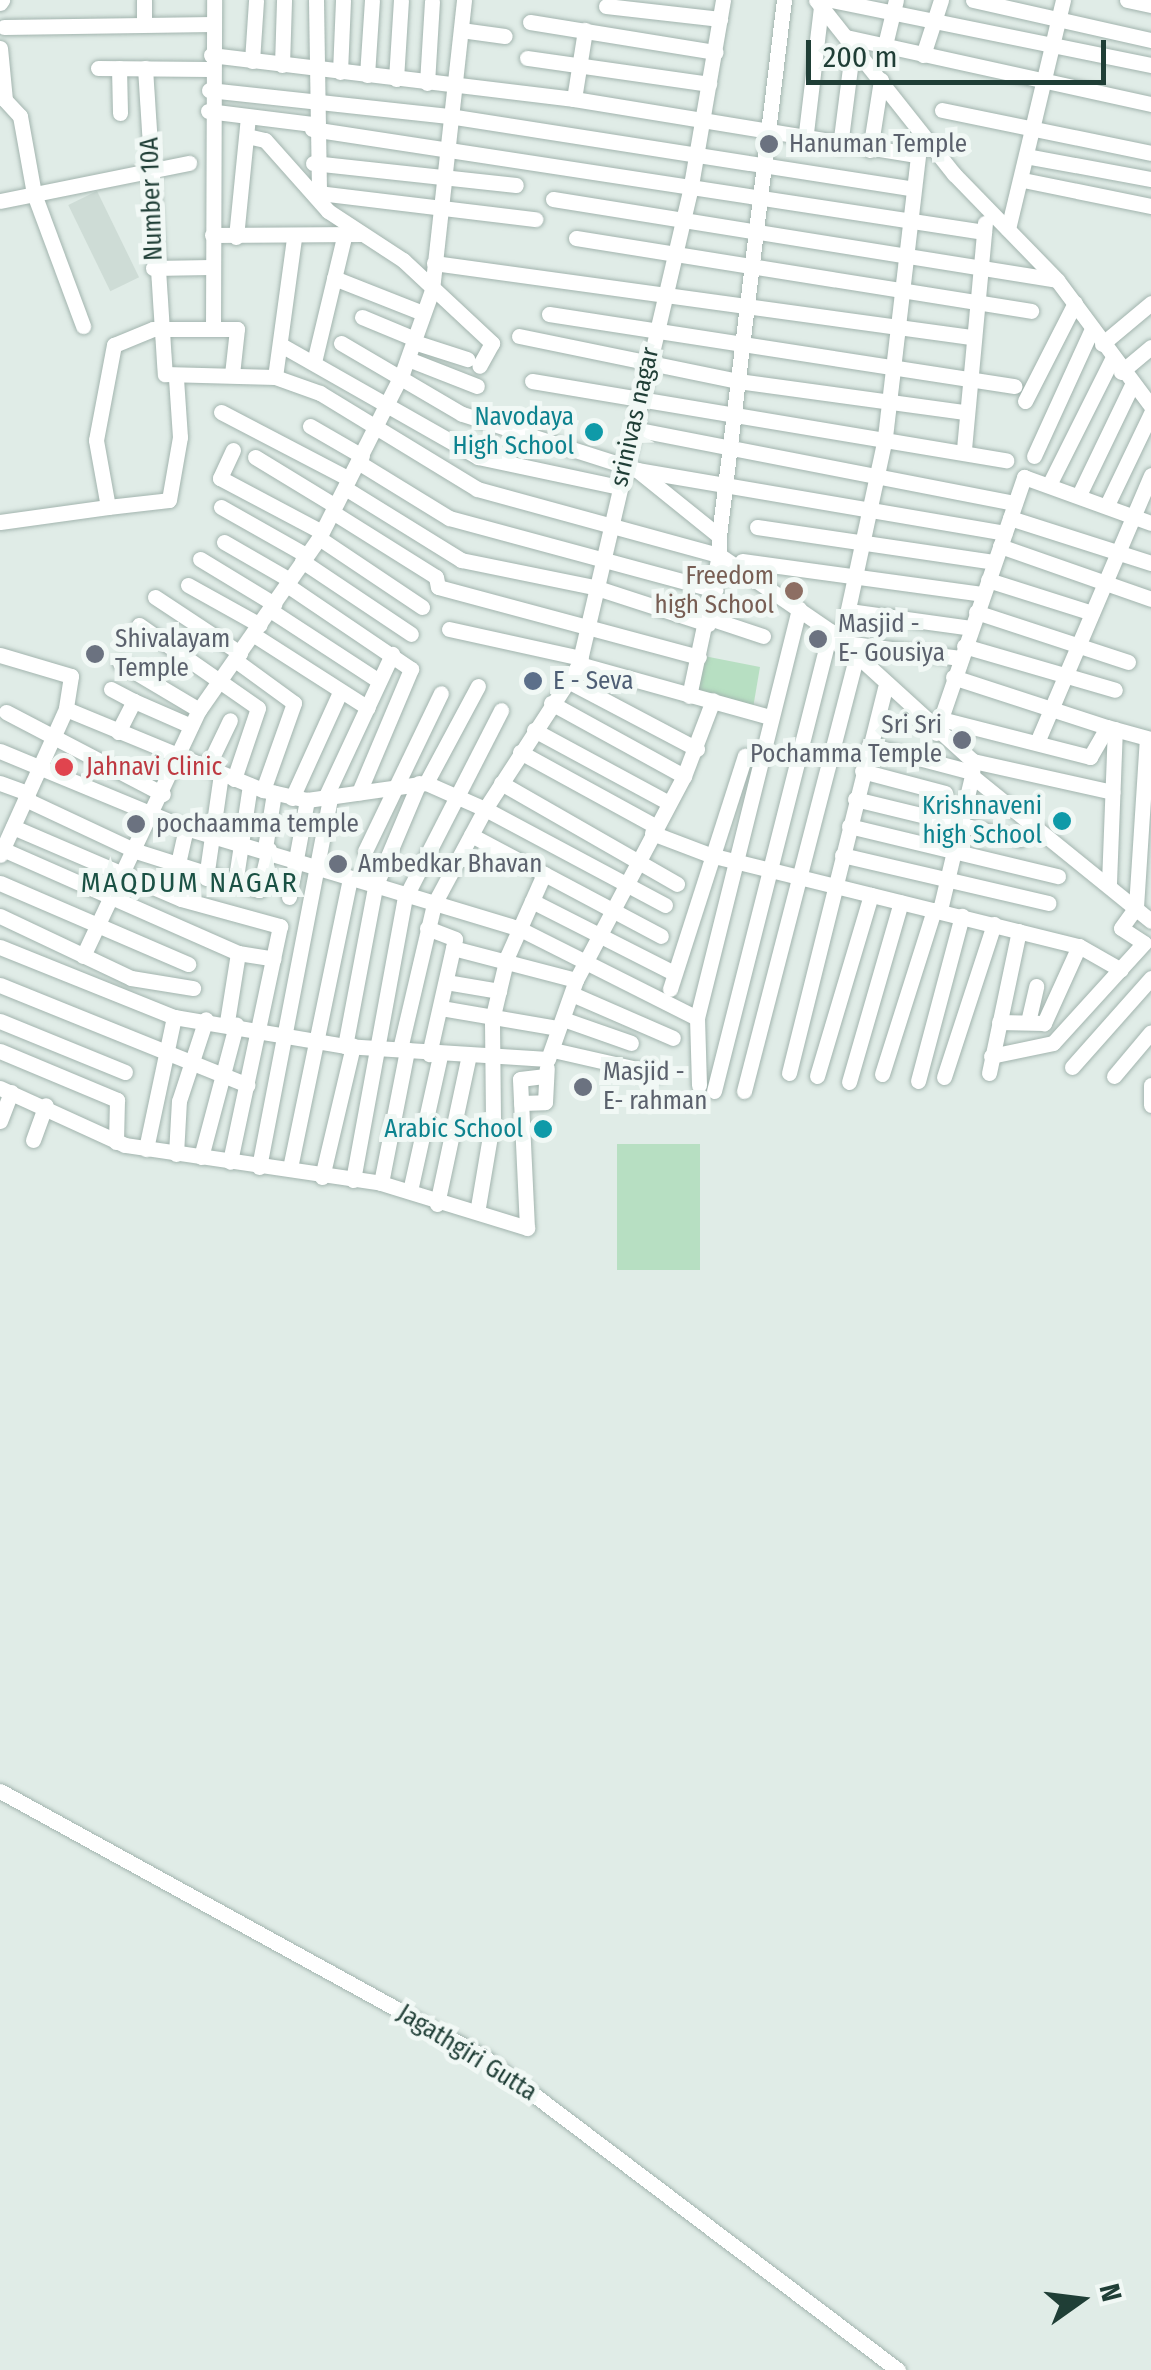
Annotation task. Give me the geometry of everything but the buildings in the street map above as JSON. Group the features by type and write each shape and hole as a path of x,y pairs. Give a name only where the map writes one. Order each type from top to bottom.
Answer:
{"street":[{"path":"144,0 144,22"},
{"path":"212,329 208,111 214,0"},
{"path":"252,61 256,0"},
{"path":"282,65 284,0"},
{"path":"316,0 312,126 319,192"},
{"path":"340,72 343,0"},
{"path":"368,76 372,0"},
{"path":"396,79 401,0"},
{"path":"83,956 154,816 199,710 320,535 405,367 432,290 464,0"},
{"name":"srinivas nagar","path":"381,1183 434,904 485,808 580,661 601,554 619,487 631,467 634,429 670,257 690,191 723,0"},
{"path":"689,696 715,590 784,0"},
{"path":"923,55 941,0"},
{"path":"974,0 1151,40"},
{"path":"1008,230 1031,157 1050,46 1063,0"},
{"path":"1126,0 1151,5"},
{"path":"427,83 432,1"},
{"path":"606,6 632,2 720,18"},
{"path":"805,141 823,2"},
{"path":"823,2 895,6 935,20 1151,64"},
{"path":"823,2 880,80 987,209 1058,280 1150,405 1107,505"},
{"path":"885,45 895,6"},
{"path":"2,29 144,22 213,24"},
{"path":"530,22 716,52"},
{"path":"461,30 505,36"},
{"path":"574,99 584,30"},
{"path":"850,41 885,45 1151,104"},
{"path":"840,146 850,41"},
{"path":"0,48 34,194 83,326"},
{"path":"527,58 709,84"},
{"path":"98,68 252,61 574,99 702,120 768,137 916,155"},
{"path":"119,68 120,114"},
{"name":"Number 10A","path":"145,68 152,166 153,268 165,374 176,378"},
{"path":"870,150 880,80"},
{"path":"209,90 450,116 911,188"},
{"path":"942,110 1151,153"},
{"path":"208,111 446,146 690,191 906,217 984,232"},
{"path":"236,237 248,117"},
{"path":"843,644 875,472 886,437 906,217 916,155 924,132"},
{"path":"246,136 266,140 319,192 353,234 432,290 492,344 473,362 362,318"},
{"path":"1031,157 1151,180"},
{"path":"313,162 516,185"},
{"path":"0,201 152,166 189,163"},
{"path":"1023,180 1151,206"},
{"path":"319,192 535,219"},
{"path":"552,199 756,238 904,255 1058,280"},
{"path":"964,448 967,379 987,209"},
{"path":"212,235 294,238 353,234"},
{"path":"315,358 334,278 353,234"},
{"path":"275,378 294,238"},
{"path":"576,238 670,257 752,265 977,306 1031,311"},
{"path":"434,263 665,291 894,331 972,337"},
{"path":"153,268 212,267"},
{"path":"334,278 423,312"},
{"path":"194,294 212,294"},
{"path":"1025,401 1075,303"},
{"path":"1102,344 1151,303"},
{"path":"548,314 1014,386"},
{"path":"108,507 96,440 109,352 160,329 238,332 232,374"},
{"path":"1034,456 1092,329"},
{"path":"519,336 738,381 965,412"},
{"path":"342,342 405,367 478,386"},
{"path":"281,345 315,358 478,457 619,487"},
{"path":"1049,485 1122,372 1151,347"},
{"path":"405,367 462,414 631,467 1007,525 1119,551 1151,563"},
{"path":"1080,495 1122,372"},
{"path":"0,522 168,500 180,437 176,378 232,374 275,378 320,393 372,432 477,489 738,561 985,587 1092,613"},
{"path":"532,381 640,403 964,448 1006,460"},
{"path":"221,412 347,484 460,560 594,587 763,636"},
{"path":"310,426 450,518 601,554 715,590"},
{"path":"634,429 875,472 1007,525 1105,583 1151,599"},
{"path":"234,450 220,478 320,535 422,607"},
{"path":"255,457 436,576 438,588 587,624 699,658"},
{"path":"631,467 719,536"},
{"path":"1038,740 1151,475"},
{"path":"938,726 1024,477 1151,523"},
{"path":"221,507 304,558 411,634"},
{"path":"757,527 993,562"},
{"path":"224,542 392,654 412,675 359,792"},
{"path":"200,559 379,681"},
{"path":"738,561 830,631 885,688 938,726 972,769 1151,920"},
{"path":"188,585 368,708"},
{"path":"155,597 294,703 241,781 214,834 206,878"},
{"path":"799,608 770,717 740,864 697,1018 707,1088 772,872 830,631"},
{"path":"849,611 973,620 1128,662"},
{"path":"0,783 177,868 206,878 262,888 267,848 241,781 260,712 139,625"},
{"path":"449,629 580,661 770,717"},
{"path":"843,644 962,652 1115,690"},
{"path":"259,1166 321,864 328,797 392,654"},
{"path":"0,656 71,676 66,709 26,796 9,823 1,851 110,901 238,952 274,959"},
{"path":"744,1092 856,657"},
{"path":"120,663 199,710"},
{"path":"842,854 1043,902 1024,931 990,1065 1053,1042 1144,943 1121,928 1136,907 1149,739 953,678"},
{"path":"568,681 697,749"},
{"path":"322,1178 349,1046 374,887 422,783 478,686"},
{"path":"789,1073 885,688"},
{"path":"111,689 191,726"},
{"path":"289,897 300,799 340,692"},
{"path":"365,851 441,694"},
{"path":"521,1103 545,1102 549,1062 574,987 684,776 713,700"},
{"path":"118,732 134,701"},
{"path":"552,702 684,776"},
{"path":"66,709 177,758 300,799 422,783 455,792 665,905"},
{"path":"352,1180 405,898 455,792 501,710"},
{"path":"6,712 163,794"},
{"path":"230,720 241,781 242,842 235,884"},
{"path":"938,726 1038,740 1090,757 1111,728"},
{"path":"1109,884 1111,728"},
{"path":"534,730 669,802"},
{"path":"869,745 972,769 1112,792"},
{"path":"0,751 186,828 321,864 405,898 518,928 588,959 697,1018"},
{"path":"520,752 654,829 710,856 1080,946 1121,970"},
{"path":"532,901 600,935 672,981 745,756"},
{"path":"882,1074 947,882 972,769"},
{"path":"862,771 944,794"},
{"path":"501,783 677,884"},
{"path":"855,799 1020,839"},
{"path":"9,823 125,873 276,922 262,1028 230,1162"},
{"path":"850,826 1058,876"},
{"path":"177,868 186,828"},
{"path":"471,834 661,936"},
{"path":"478,1208 493,1118 488,1057 492,1020 507,957 544,874"},
{"path":"290,1168 350,878"},
{"path":"0,883 188,964"},
{"path":"817,1076 871,895"},
{"path":"848,1082 900,902"},
{"path":"0,916 131,978 193,988"},
{"path":"918,1081 962,916"},
{"path":"944,1077 994,924"},
{"path":"410,1191 454,936 427,928"},
{"path":"999,1022 1044,1023 1080,946"},
{"path":"0,948 174,1016 288,1032 349,1046 658,1074"},
{"path":"453,948 507,957 673,1038"},
{"path":"201,1156 231,1024 238,952"},
{"path":"1072,1067 1151,978"},
{"path":"446,982 498,991"},
{"path":"0,985 190,1066 248,1085"},
{"path":"1028,1022 1036,986"},
{"path":"441,1008 492,1020 560,1024 631,1043"},
{"path":"146,1149 162,1051 174,1016"},
{"path":"176,1154 190,1066 206,1019"},
{"path":"0,1021 125,1072"},
{"path":"1114,1076 1151,1032"},
{"path":"0,1051 117,1100 116,1142"},
{"path":"437,1204 468,1058"},
{"path":"0,1121 6,1090 46,1105 116,1142 176,1154 290,1168 322,1178 381,1183 437,1204 478,1208 527,1228 522,1076 549,1062"},
{"path":"1151,1085 1151,1106"},
{"path":"33,1140 46,1105"},
{"name":"Jagathgiri Gutta","path":"0,1792 484,2057 898,2370"}],"shaded area":[{"path":"97,191 139,277 110,291 68,205"}],"green space":[{"path":"704,656 760,667 753,708 692,693"},
{"path":"617,1144 700,1144 700,1270 617,1270"}],"place":[{"name":"Hanuman Temple","path":"769,144"},
{"name":"Navodaya High School","path":"594,432"},
{"name":"Freedom high School","path":"794,591"},
{"name":"Masjid - E- Gousiya","path":"818,639"},
{"name":"Shivalayam Temple","path":"95,654"},
{"name":"E - Seva","path":"533,681"},
{"name":"Sri Sri Pochamma Temple","path":"962,740"},
{"name":"Jahnavi Clinic","path":"64,767"},
{"name":"Krishnaveni high School","path":"1062,821"},
{"name":"pochaamma temple","path":"136,824"},
{"name":"Ambedkar Bhavan","path":"338,864"},
{"name":"Masjid - E- rahman","path":"583,1087"},
{"name":"Arabic School","path":"543,1129"}],"district":[{"name":"MAQDUM NAGAR","path":"190,883"}]}
